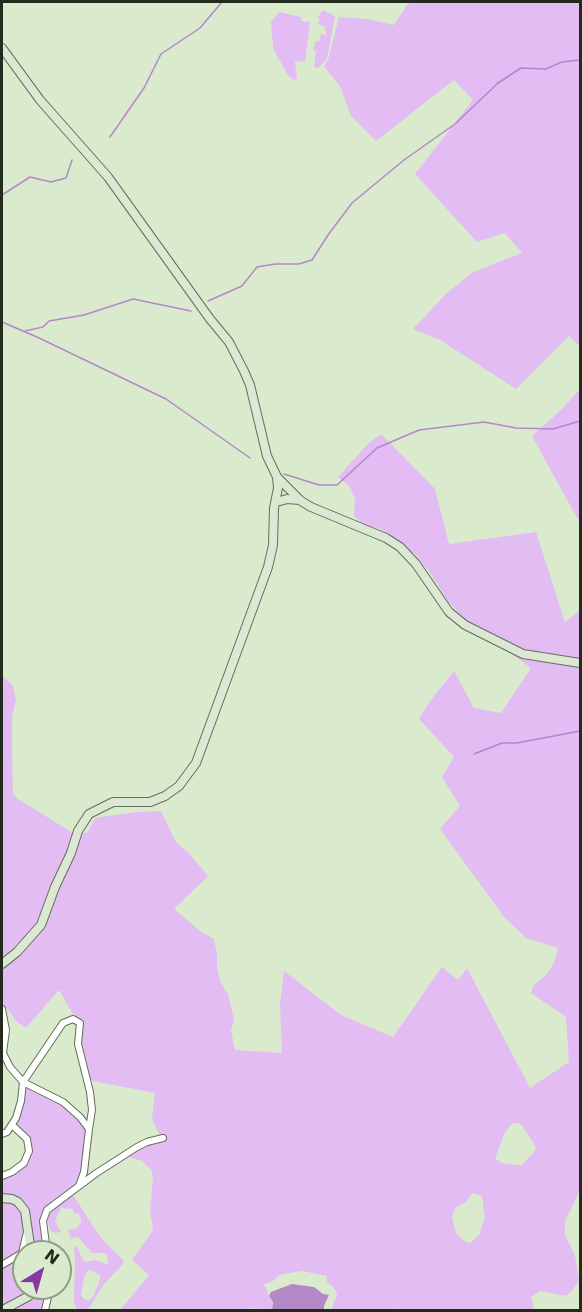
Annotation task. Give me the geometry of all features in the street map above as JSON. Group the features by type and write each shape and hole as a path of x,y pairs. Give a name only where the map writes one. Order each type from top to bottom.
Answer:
{"street":[{"path":"2,48 40,100 108,177 229,342 244,371 267,456 277,477 287,488 311,507 386,538 397,545 416,564 449,612 465,625 523,654 580,663"},
{"path":"2,964 41,924 78,831 89,814 113,802 150,802 165,796 179,786 196,763 268,567 273,545 277,477"},
{"path":"276,502 287,488"},
{"path":"276,502 287,499 301,501"},
{"path":"2,1009 6,1030 2,1053 10,1067 23,1082 63,1102 88,1129"},
{"path":"2,1134 12,1125 19,1110 23,1082 63,1023 73,1019 80,1023 78,1044 92,1110 84,1172 79,1186"},
{"path":"2,1176 24,1163 29,1151 27,1139 12,1125"},
{"path":"46,1240 44,1221 47,1210 137,1147 163,1138"},
{"path":"2,1198 12,1199 25,1211 29,1240"},
{"path":"24,1240 27,1228"},
{"path":"3,1311 22,1300"}],"shaded area":[{"path":"409,2 580,2 580,346 569,336 516,389 440,340 413,329 446,294 473,272 522,253 505,233 477,242 415,174 473,100 454,80 376,141 351,116 340,86 324,67 328,60 339,17 367,19 394,25"},
{"path":"323,10 335,16 327,59 318,68 314,67 316,51 313,50 321,34 326,35 325,27 317,23"},
{"path":"279,12 301,17 301,21 310,22 305,62 295,61 297,79 293,80 287,74 273,48 271,22"},
{"path":"580,389 580,518 577,518 532,436"},
{"path":"381,434 435,489 449,544 536,532 565,622 580,610 580,1190 565,1222 565,1235 575,1255 579,1280 566,1296 540,1291 531,1297 534,1310 400,1310 396,1308 394,1310 331,1310 337,1295 334,1288 327,1282 327,1276 302,1271 279,1275 273,1281 263,1285 272,1300 272,1310 252,1308 247,1310 120,1310 149,1275 132,1260 153,1228 150,1212 153,1176 151,1170 142,1161 129,1157 86,1184 63,1202 72,1195 101,1238 123,1260 123,1264 104,1284 88,1310 77,1310 74,1302 74,1247 76,1246 86,1262 96,1260 108,1265 107,1255 92,1253 79,1238 71,1239 68,1229 75,1229 81,1223 80,1215 73,1212 73,1209 61,1208 55,1221 61,1232 55,1233 50,1230 47,1217 48,1240 12,1240 12,1300 50,1300 48,1310 2,1310 2,1173 16,1167 24,1159 27,1145 12,1120 17,1106 19,1087 24,1080 53,1094 87,1124 86,1177 160,1136 152,1119 155,1093 93,1081 83,1073 78,1027 59,990 26,1028 16,1021 8,1009 2,1009 2,675 13,686 16,700 12,716 12,747 13,794 18,799 73,833 87,833 95,818 161,811 176,842 188,852 208,876 174,909 201,932 214,939 217,969 221,983 228,994 234,1019 231,1031 235,1050 282,1053 280,1003 284,971 341,1015 393,1037 442,967 458,980 467,968 530,1088 569,1062 566,1017 531,993 533,986 545,976 554,963 558,948 526,938 504,917 440,829 460,806 442,777 454,757 419,719 454,671 474,708 501,713 531,668 470,624 447,600 416,555 380,529 363,524 354,516 355,499 349,486 338,477 369,443","holes":["513,1123 519,1123 536,1147 522,1165 505,1164 495,1159 505,1132","473,1193 482,1196 485,1218 479,1235 470,1243 464,1241 456,1233 452,1217 456,1207 466,1202","88,1270 101,1276 94,1295 90,1300 85,1300 81,1295"]},
{"path":"292,1284 314,1287 323,1294 329,1295 324,1310 272,1310 273,1302 269,1296 271,1292"}],"waterway":[{"path":"110,137 144,88 161,54 200,28 222,2"},
{"path":"208,301 242,286 257,267 299,264 312,260 352,203 404,160 455,124 498,83 521,68 546,69 562,62 580,60"},
{"path":"2,195 30,177 51,182 66,178 72,160"},
{"path":"25,331 43,327 49,321 84,315 133,299 191,311"},
{"path":"2,322 166,399 250,458"},
{"path":"284,474 319,485 337,485 377,448 419,430 484,422 516,428 553,429 580,421"},
{"path":"474,754 502,743 517,743 580,731"}]}
